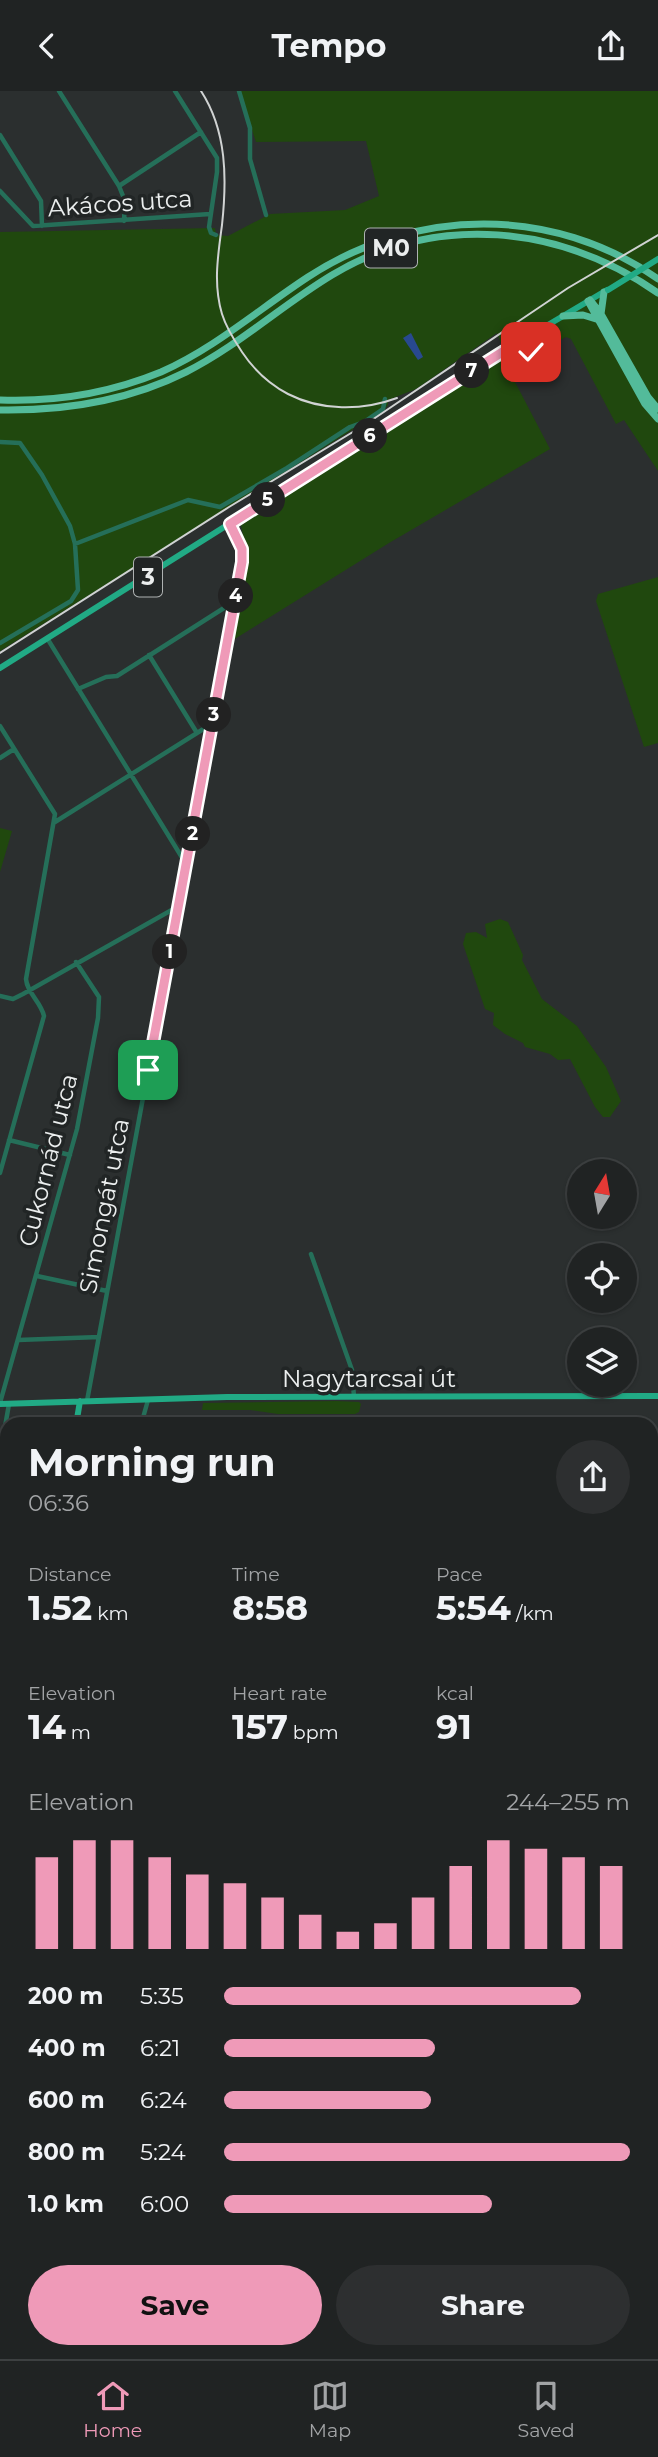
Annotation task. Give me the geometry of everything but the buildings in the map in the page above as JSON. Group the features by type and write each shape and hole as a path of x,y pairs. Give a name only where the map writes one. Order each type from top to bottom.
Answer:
{"highway":[{"name":"M0","path":"0,400 39,400 74,396 121,386 149,376 211,346 309,277 341,258 389,238 426,228 485,223 548,230 610,251 658,279"},
{"name":"M0","path":"0,410 74,407 121,397 161,383 217,354 343,268 397,246 430,238 491,234 550,242 603,260 658,293"},
{"path":"599,317 606,291"},
{"path":"589,300 658,418"},
{"path":"563,316 599,317"},
{"path":"647,400 658,409"},
{"path":"647,400 658,428"}],"main road":[{"name":"3","path":"0,668 504,351 658,258"},
{"name":"Nagytarcsai út","path":"0,1404 227,1397 658,1396"},
{"name":"Simongát utca","path":"79,1417 84,1401"}],"street":[{"path":"59,91 119,186 125,201 124,221"},
{"path":"175,91 214,152 217,163 209,230 216,235"},
{"path":"239,91 250,128 250,159 266,215"},
{"path":"119,186 201,132"},
{"path":"0,135 41,201 42,226"},
{"name":"Akácos utca","path":"0,191 33,226 210,214"},
{"path":"504,351 509,361 513,362 531,352"},
{"path":"75,544 188,500 220,507 351,427 364,422 383,409 385,399"},
{"path":"0,442 20,443 70,526 75,544 78,590 71,601 0,643"},
{"name":"Simongát utca","path":"84,1401 141,1122 242,562 242,549 230,524"},
{"path":"78,689 106,677 117,676 235,601"},
{"path":"47,638 187,865"},
{"path":"149,655 197,733"},
{"path":"54,823 213,723"},
{"path":"0,726 55,814 26,979 44,1016 0,1173"},
{"path":"0,758 14,749"},
{"path":"0,996 13,999 178,907"},
{"name":"Cukornád utca","path":"0,1404 70,1155 98,1018 99,997 76,962"},
{"path":"9,1139 70,1155"},
{"path":"311,1254 352,1370 354,1398"},
{"path":"37,1276 107,1291"},
{"path":"18,1340 99,1337"},
{"path":"143,1417 148,1400"},
{"path":"7,1417 9,1404"}],"green space":[{"path":"239,91 658,91 658,471 624,420 616,424 571,339 566,337 510,367 497,333 416,389 388,400 384,410 0,651 0,232 215,228 216,235 228,236 270,214 345,210 379,196 366,141 256,142"},
{"path":"503,359 550,449 389,543 230,642 244,570 241,525"},
{"path":"658,577 658,743 644,747 596,601 598,594"},
{"path":"0,828 12,831 0,872"},
{"path":"500,919 508,922 523,955 522,960 542,999 577,1026 606,1067 621,1101 610,1117 603,1117 595,1107 570,1059 558,1060 550,1054 525,1047 523,1043 493,1025 494,1013 485,1009 463,944 466,933 476,932 487,938 485,924"},
{"path":"359,1402 359,1412 278,1414 250,1410 202,1410 203,1403"}],"water":[{"path":"411,333 423,357 418,360 403,338"}],"tram line":[{"path":"201,91 216,122 223,156 224,208 217,269 219,303 226,324 239,347 268,381 301,400 328,406 356,407 397,398"},
{"path":"0,653 229,507 366,424 568,288 658,235"}],"route":[{"path":"148,1070 242,562 242,549 230,524 504,351 509,361 513,362 531,352"}]}
